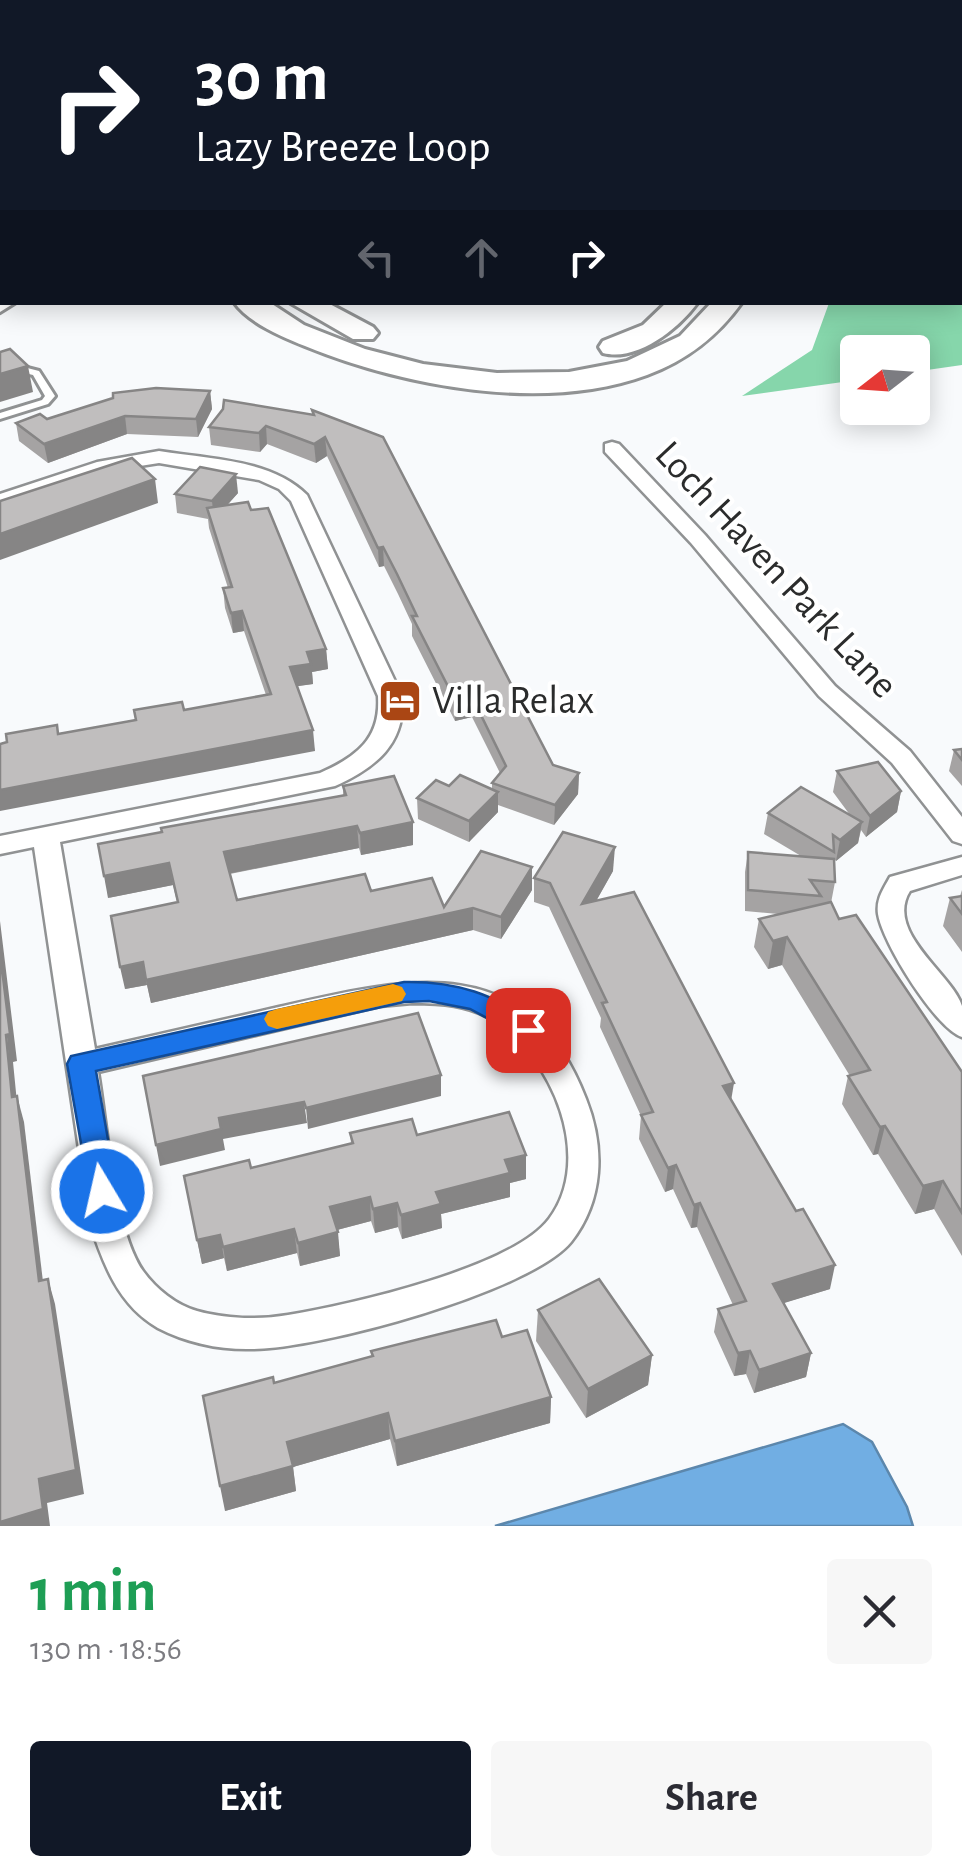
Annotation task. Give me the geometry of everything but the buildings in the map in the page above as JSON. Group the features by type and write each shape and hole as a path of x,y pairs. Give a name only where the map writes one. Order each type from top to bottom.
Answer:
{"highway":[{"path":"252,305 290,330 356,358 436,377 500,382 582,378 652,361 704,333 726,305"},
{"path":"308,305 343,324 396,344 452,357 512,361 566,357 623,344 665,323 681,305"}],"street":[{"name":"Loch Haven Park Lane","path":"612,448 698,540 826,690 901,757 962,835"},
{"path":"0,501 104,466 141,458 176,459 246,472 286,485 300,498 393,710 392,725 378,750 326,780 0,845"},
{"path":"46,836 81,1064 113,1249 124,1274 162,1313 194,1327 225,1334 287,1330 485,1276 537,1252 557,1234 582,1193 585,1146 556,1070 528,1030 476,1000 429,992 380,996 81,1064"},
{"path":"962,866 900,884 893,890 888,909 895,931 962,1026"}],"lane":[{"path":"0,364 36,374 49,390 45,402 0,416"}],"green space":[{"path":"828,305 962,305 962,365 930,370 930,335 840,335 840,382 742,396 812,350"}],"water":[{"path":"843,1424 872,1442 913,1526 495,1526"}],"slow traffic":[{"path":"277,1019 393,994"}],"place":[{"name":"Villa Relax","path":"400,701"}],"route":[{"path":"102,1191 81,1064 404,992 476,1000 528,1030"}]}
